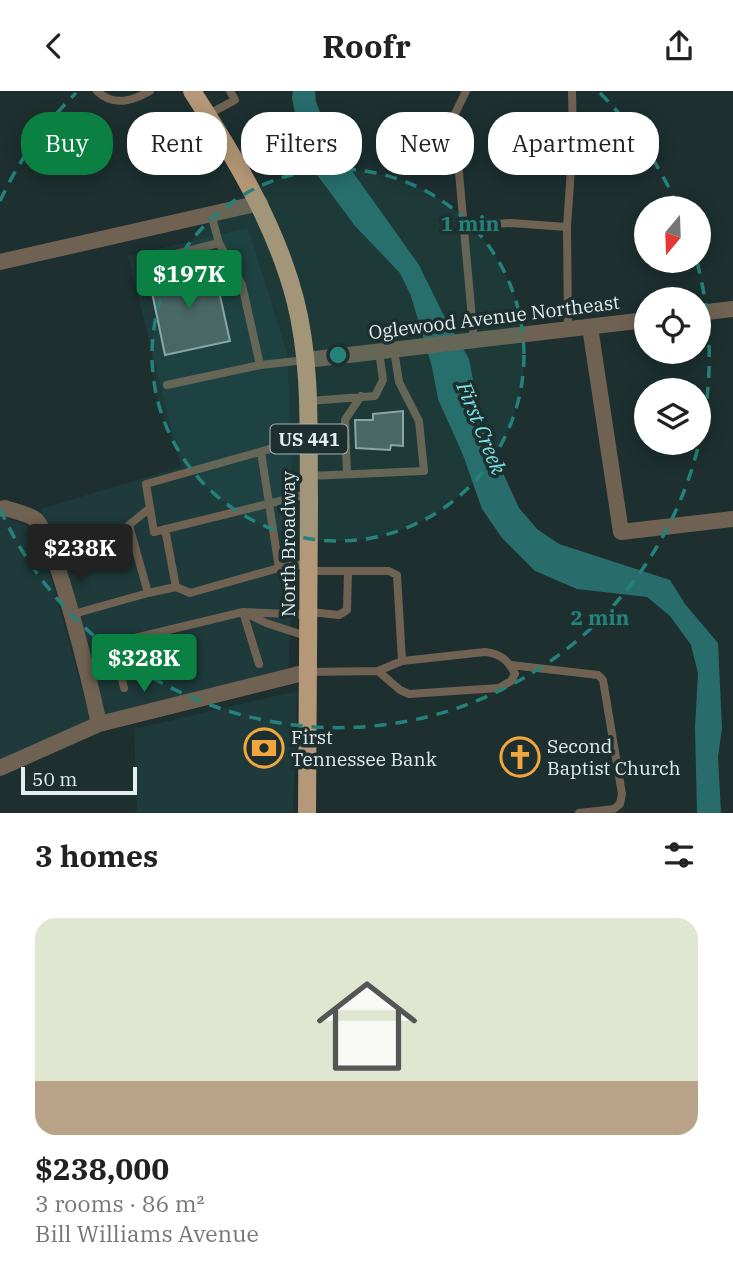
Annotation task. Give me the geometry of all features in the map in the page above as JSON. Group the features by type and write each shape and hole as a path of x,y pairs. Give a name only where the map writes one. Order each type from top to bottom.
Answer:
{"main road":[{"name":"North Broadway","path":"192,91 206,112"},
{"name":"North Broadway","path":"227,148 260,203 295,299 306,360 310,613 307,672 307,813"}],"street":[{"path":"0,262 260,203"},
{"path":"711,312 733,309"},
{"name":"Oglewood Avenue Northeast","path":"306,360 634,322"},
{"path":"590,327 621,532 733,519"},
{"path":"0,509 5,508 36,520 49,542 99,724"},
{"path":"0,768 99,724 307,672"}],"lane":[{"path":"97,91 111,101 131,101 150,91"},
{"path":"211,112 235,100 230,91"},
{"path":"466,91 454,116 470,341"},
{"path":"568,329 572,91"},
{"path":"211,214 219,243 242,285 260,365"},
{"path":"463,226 511,223 568,227"},
{"path":"156,259 219,243"},
{"path":"308,401 375,396 395,350"},
{"path":"309,438 146,484 154,532 268,504 309,485 347,474 424,471 419,421 399,382 395,350"},
{"path":"167,385 260,365 306,360"},
{"path":"347,474 345,420 361,396"},
{"path":"261,452 279,568"},
{"path":"148,593 129,525 150,508"},
{"path":"164,529 176,587"},
{"path":"70,615 176,587 190,593 279,568 389,571 397,575 402,661"},
{"path":"124,688 114,643 243,612 339,615 347,610 348,571"},
{"path":"243,612 266,623 309,637"},
{"path":"243,612 259,664"},
{"path":"307,672 378,671 402,661 485,652 497,654 508,661 516,674 511,681 499,688 410,694 400,690 378,671"},
{"path":"511,665 598,675 603,680 622,794 620,804 614,809 579,813"}],"shaded area":[{"path":"248,228 287,353 293,587 288,670 103,723 40,509 181,467 128,256"},
{"path":"0,518 31,528 42,546 91,721 0,760"},
{"path":"297,691 293,813 137,813 134,729"}],"water":[{"name":"First Creek","path":"293,91 315,91 320,112 295,112"},
{"name":"First Creek","path":"317,175 355,175 419,265 469,359 482,427 519,508 537,529 559,544 670,580 685,604 718,643 722,728 718,757 721,813 697,813 695,727 698,673 691,645 670,616 647,597 577,589 535,571 502,538 482,509 463,455 438,399 432,367 411,296 400,273 355,226"}],"building":[{"path":"213,264 230,341 165,355 149,278"},
{"path":"403,411 403,446 391,445 390,450 356,448 355,420 373,420 373,414"}],"place":[{"name":"First Tennessee Bank","path":"264,748"},
{"name":"Second Baptist Church","path":"520,757"}]}
